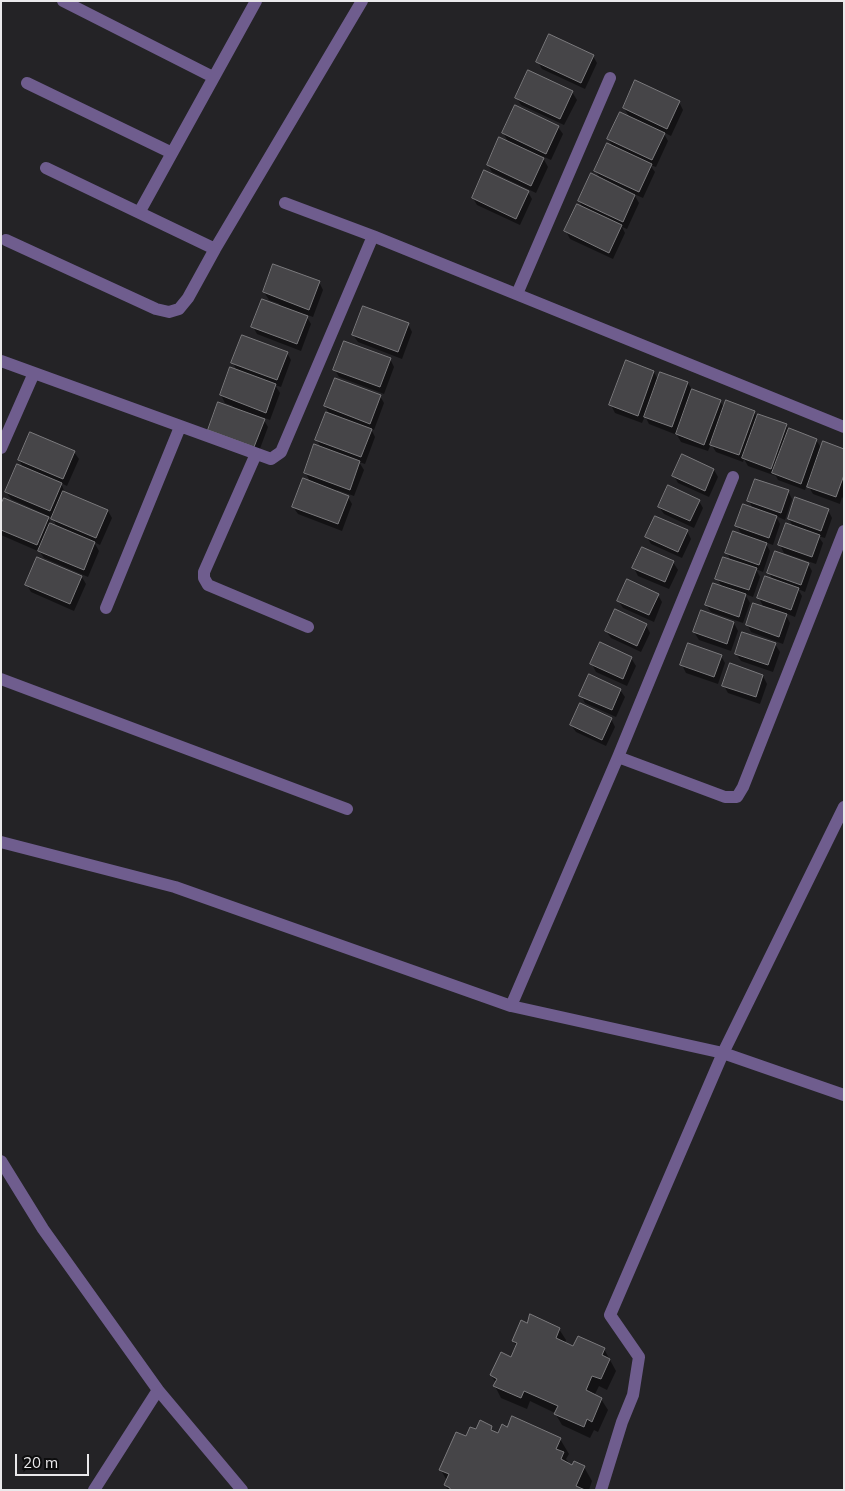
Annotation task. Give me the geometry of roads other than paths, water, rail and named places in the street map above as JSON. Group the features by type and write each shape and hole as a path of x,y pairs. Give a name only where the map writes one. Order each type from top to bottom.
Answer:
{"street":[{"path":"63,1 213,77"},
{"path":"140,211 256,1"},
{"path":"6,240 156,309 169,312 179,309 188,298 362,1"},
{"path":"517,294 610,78"},
{"path":"27,83 172,153"},
{"path":"46,168 216,248"},
{"path":"285,203 373,236 844,427"},
{"path":"1,361 271,459 281,452 373,236"},
{"path":"1,448 34,373"},
{"path":"106,608 180,426"},
{"path":"256,454 204,572 204,578 208,585 308,627"},
{"path":"511,1006 618,757 733,477"},
{"path":"618,757 725,797 738,797 844,531"},
{"path":"1,679 347,809"},
{"path":"601,1490 622,1422 633,1395 639,1357 610,1315 723,1053 844,806"},
{"path":"1,842 175,887 511,1006 723,1053 844,1095"},
{"path":"1,1161 43,1229 158,1390 242,1490"},
{"path":"94,1490 158,1390"}]}
